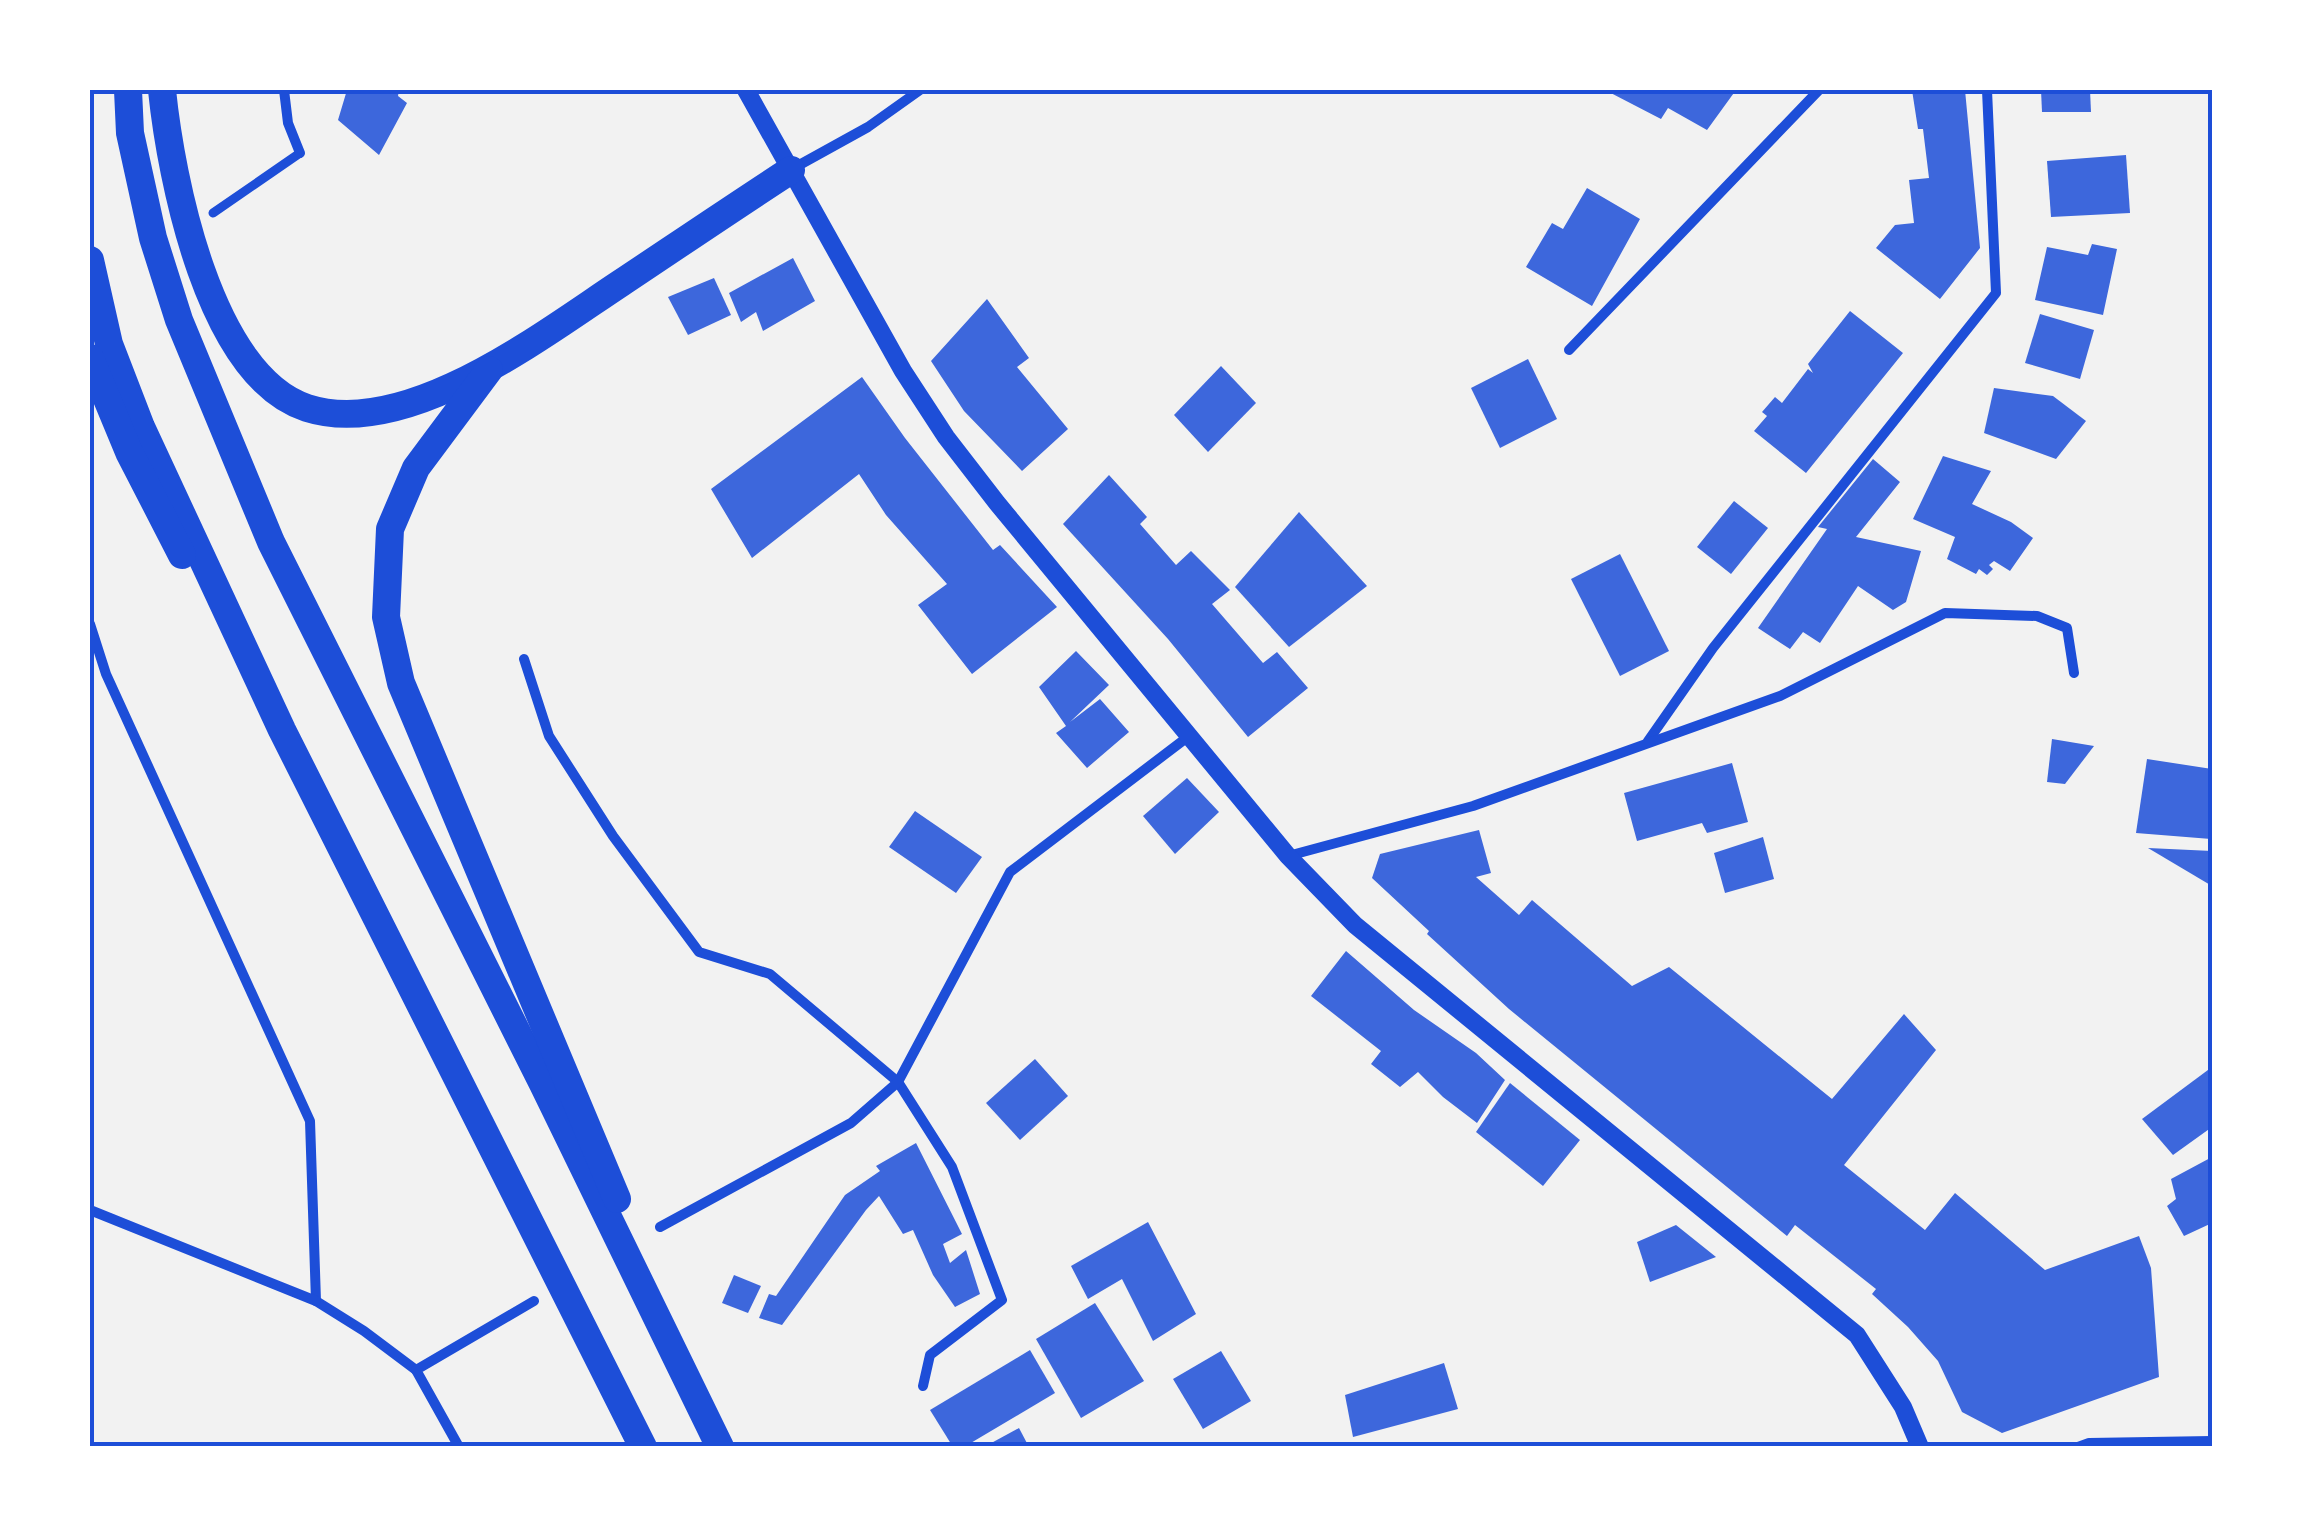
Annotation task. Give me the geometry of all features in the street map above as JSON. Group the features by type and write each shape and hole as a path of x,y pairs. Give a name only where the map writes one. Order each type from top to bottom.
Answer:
{"highway":[{"path":"128,90 130,133 153,238 179,320 271,542 720,1447"},
{"path":"162,90 179,199 207,286 236,346 271,387 306,408 357,414 409,403 489,370 791,170"},
{"path":"90,260 110,344 141,427 282,730 642,1447"},
{"path":"90,358 170,534 282,730"},
{"path":"489,370 416,468 390,529 386,617 408,699 611,1182 674,1352"}],"street":[{"path":"213,213 300,153 288,123 284,90"},
{"path":"746,90 893,354 946,437 1288,856 1354,925 1858,1335 1903,1408 1920,1447"},
{"path":"791,170 868,127 920,90"},
{"path":"1569,350 1819,90"},
{"path":"1647,742 1713,648 1996,293 1987,90"},
{"path":"1288,856 1472,806 1780,696 1945,614 2037,616 2067,628 2074,673"},
{"path":"90,624 106,674 310,1121 316,1301"},
{"path":"524,660 549,736 613,836 699,952 770,974 898,1082 952,1167 1002,1300 930,1354 923,1386"},
{"path":"660,1227 851,1123 898,1082 1010,872 1190,736"},
{"path":"90,1210 316,1301 364,1331 416,1370 459,1447"},
{"path":"416,1370 534,1302"},
{"path":"2078,1447 2089,1443 2212,1441"}],"building":[{"path":"347,90 399,90 398,96 407,103 379,155 338,120"},
{"path":"1605,90 1736,90 1707,130 1668,108 1661,119"},
{"path":"1912,90 1965,90 1980,248 1940,299 1876,248 1895,225 1914,223 1909,180 1929,178 1923,129 1918,129"},
{"path":"2041,90 2090,90 2091,112 2042,112"},
{"path":"2126,155 2130,213 2051,217 2047,161"},
{"path":"1587,188 1640,219 1592,306 1526,267 1552,223 1563,229"},
{"path":"2092,244 2117,249 2103,315 2035,300 2047,247 2088,255"},
{"path":"793,258 815,301 763,331 756,312 741,322 729,293"},
{"path":"714,278 731,315 688,335 668,297"},
{"path":"987,299 1029,358 1017,367 1068,429 1022,471 964,411 931,361"},
{"path":"1850,311 1903,353 1806,473 1754,431 1767,416 1762,412 1775,397 1782,403 1808,369 1813,373 1808,364"},
{"path":"2040,314 2094,330 2080,379 2025,363"},
{"path":"1528,359 1557,419 1500,448 1471,388"},
{"path":"1221,366 1256,403 1208,452 1174,415"},
{"path":"862,377 993,550 1000,545 1057,607 972,674 918,605 947,584 886,515 859,474 752,558 711,489"},
{"path":"1994,388 2053,396 2086,421 2056,459 1984,433"},
{"path":"1943,456 1991,471 1972,504 2011,522 2033,538 2010,571 1994,561 1987,575 1979,569 1976,574 1947,559 1955,537 1913,519"},
{"path":"1873,459 1900,482 1856,537 1921,551 1906,602 1893,610 1858,586 1820,643 1803,632 1790,649 1758,628 1827,529 1818,527"},
{"path":"1109,475 1147,517 1140,524 1176,565 1191,551 1230,590 1212,604 1263,663 1277,652 1308,688 1248,737 1168,639 1063,524"},
{"path":"1734,501 1768,528 1731,574 1697,547"},
{"path":"1299,512 1367,586 1289,647 1235,587"},
{"path":"1620,554 1669,651 1620,676 1571,579"},
{"path":"1076,651 1109,685 1070,722 1100,699 1129,732 1087,768 1056,733 1066,726 1039,687"},
{"path":"2052,739 2094,746 2065,784 2047,782"},
{"path":"2147,759 2212,769 2211,839 2136,833"},
{"path":"1732,763 1748,822 1707,833 1702,823 1637,841 1624,793"},
{"path":"1187,778 1219,812 1175,854 1143,816"},
{"path":"915,811 982,857 956,893 889,847"},
{"path":"1479,830 1491,873 1476,877 1519,915 1532,900 1632,986 1669,967 1832,1099 1904,1014 1936,1050 1844,1165 1925,1230 1955,1193 2045,1270 2139,1236 2151,1268 2159,1377 2002,1433 1962,1412 1938,1361 1872,1294 1876,1289 1795,1225 1787,1236 1509,1009 1372,878 1380,854"},
{"path":"1763,837 1774,879 1725,893 1714,853"},
{"path":"2148,848 2212,851 2212,886"},
{"path":"1346,951 1505,1080 1477,1123 1418,1072 1400,1087 1371,1064 1381,1051 1311,996"},
{"path":"1035,1059 1068,1096 1020,1140 986,1103"},
{"path":"2212,1067 2212,1127 2173,1155 2142,1119"},
{"path":"1510,1083 1580,1140 1543,1186 1476,1132"},
{"path":"916,1143 962,1234 943,1244 950,1263 966,1250 980,1294 955,1307 933,1275 913,1230 903,1234 879,1196 782,1325 759,1318 769,1294 776,1296 845,1195 880,1171 876,1166"},
{"path":"2212,1157 2212,1223 2184,1236 2167,1206 2176,1199 2171,1179"},
{"path":"1148,1222 1196,1314 1153,1341 1122,1279 1088,1299 1071,1266"},
{"path":"1676,1225 1716,1257 1650,1282 1637,1242"},
{"path":"734,1275 761,1286 748,1313 722,1303"},
{"path":"1095,1303 1144,1381 1081,1418 1036,1339"},
{"path":"1030,1350 1055,1393 964,1447 953,1447 930,1410"},
{"path":"1221,1351 1251,1401 1203,1429 1173,1379"},
{"path":"1444,1363 1458,1409 1353,1437 1345,1395"},
{"path":"1019,1428 1029,1447 984,1447"}]}
